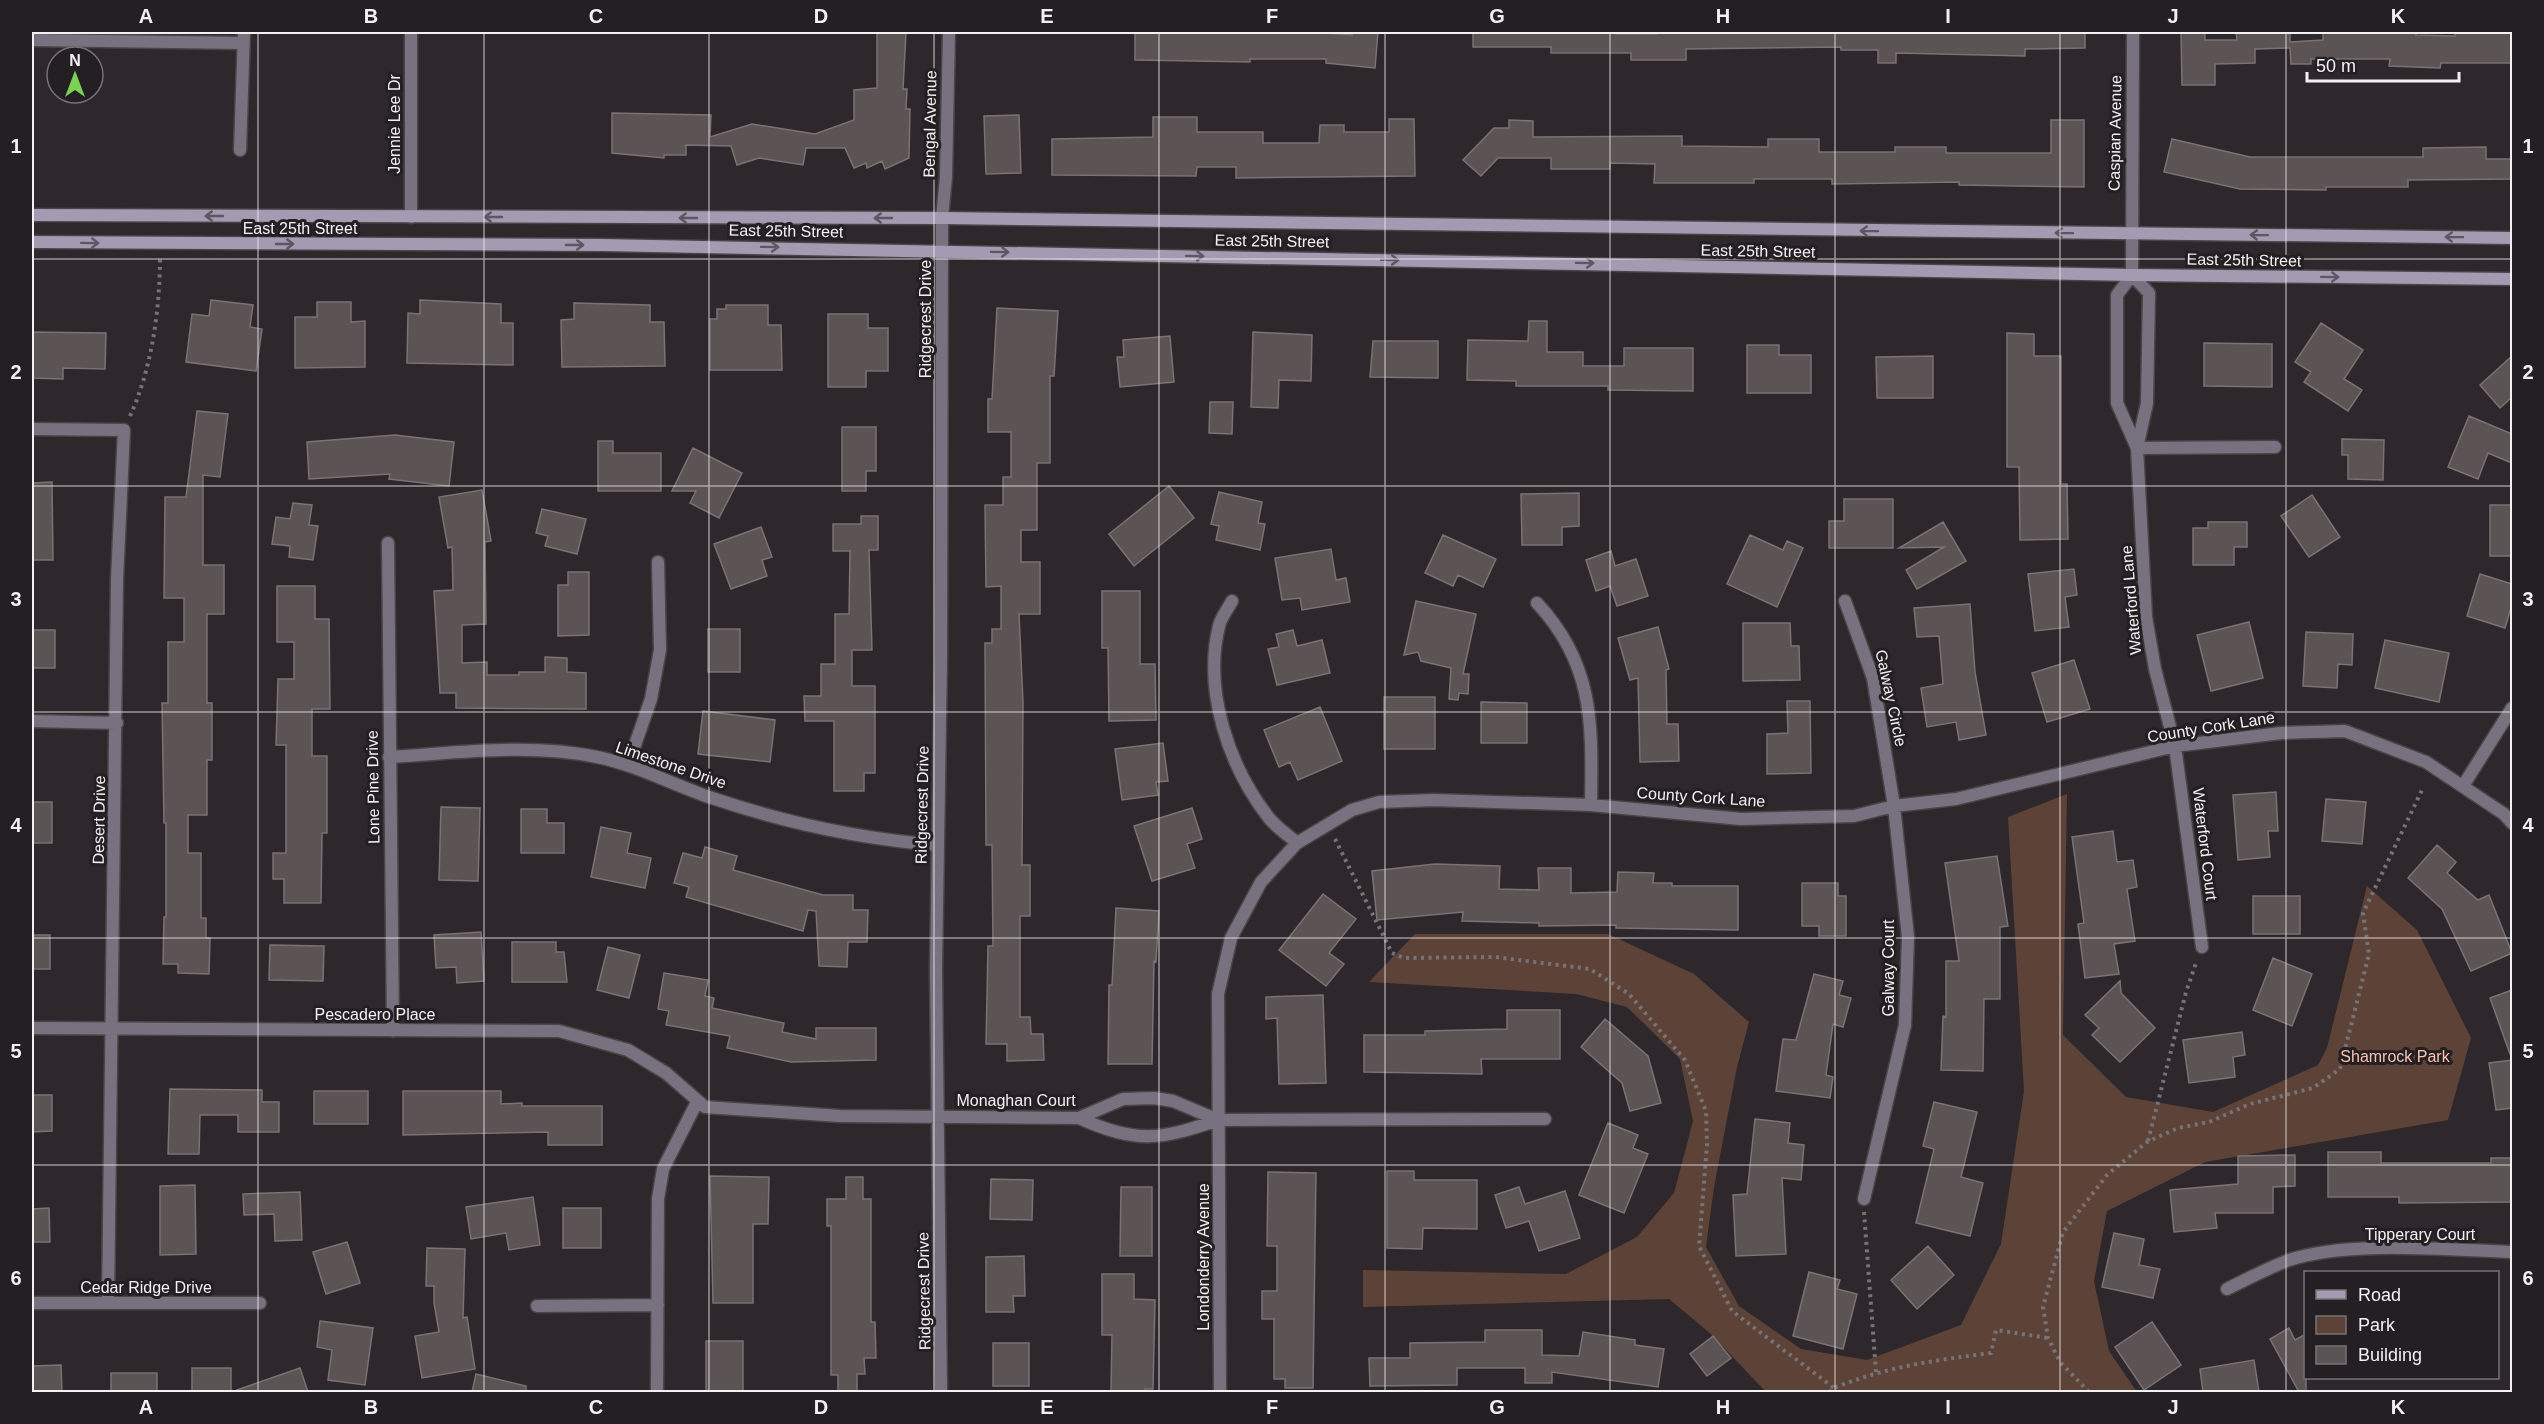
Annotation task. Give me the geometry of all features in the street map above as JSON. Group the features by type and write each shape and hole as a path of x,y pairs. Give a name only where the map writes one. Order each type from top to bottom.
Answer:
{"street":[{"name":"Jennie Lee Dr","path":"411,32 411,217"},
{"name":"Bengal Avenue","path":"942,218 946,177 949,32"},
{"name":"Caspian Avenue","path":"2131,234 2133,32"},
{"path":"32,40 48,36 244,37 240,150"},
{"name":"East 25th Street","path":"32,215 942,218 2512,238"},
{"name":"Ridgecrest Drive","path":"941,1392 938,845 942,218"},
{"path":"2131,234 2133,275"},
{"name":"East 25th Street","path":"32,242 602,245 942,250 2133,275 2512,279"},
{"name":"Waterford Lane","path":"2137,448 2117,403 2117,295 2133,275 2149,293 2147,403 2137,448 2146,617 2155,669 2175,746"},
{"path":"32,429 124,430"},
{"name":"Desert Drive","path":"108,1303 117,580 124,430"},
{"path":"2137,448 2275,447"},
{"name":"Lone Pine Drive","path":"388,543 393,1031"},
{"path":"628,765 651,699 660,650 658,562"},
{"path":"1232,601 1219,625 1215,665 1220,713 1231,756 1269,819 1297,843"},
{"name":"Galway Circle","path":"1845,601 1873,678 1894,806"},
{"path":"1537,603 1554,622 1580,669 1592,735 1591,805"},
{"path":"2463,786 2512,708"},
{"path":"32,721 117,723"},
{"name":"County Cork Lane","path":"1218,1120 1218,994 1231,938 1261,882 1297,843 1352,810 1379,802 1434,800 1591,805 1741,819 1854,816 1894,806 1956,799 2175,746 2281,733 2344,731 2426,762 2504,814 2512,823"},
{"name":"Waterford Court","path":"2175,746 2202,947"},
{"name":"Limestone Drive","path":"389,757 531,750 594,756 628,765 712,798 824,831 894,842 938,845"},
{"name":"Galway Court","path":"1864,1199 1905,1025 1907,1000 1908,937 1894,806"},
{"name":"Pescadero Place","path":"32,1028 559,1031 596,1039 628,1050 666,1073 697,1102"},
{"name":"Monaghan Court","path":"697,1102 705,1107 751,1112 1079,1118 1123,1099 1155,1098 1173,1101 1218,1120 1545,1119"},
{"path":"657,1392 658,1199 663,1169 675,1140 697,1102"},
{"path":"1079,1118 1110,1132 1137,1136 1174,1135 1218,1120"},
{"name":"Londonderry Avenue","path":"1218,1120 1220,1392"},
{"name":"Tipperary Court","path":"2227,1289 2290,1260 2321,1254 2388,1248 2512,1252"},
{"name":"Cedar Ridge Drive","path":"32,1303 260,1303"},
{"path":"537,1306 658,1305"}],"path":[{"path":"124,430 140,393 154,330 160,244"},
{"path":"2089,1392 2060,1362 2048,1338 2043,1307 2063,1232 2107,1175 2147,1142 2178,1128 2209,1122 2250,1104 2313,1088 2340,1069 2369,954 2363,913 2423,788"},
{"path":"1328,825 1392,953 1404,958 1495,957 1590,969 1629,994 1685,1060 1706,1111 1706,1174 1698,1246 1732,1311 1834,1388"},
{"path":"2147,1142 2186,992 2202,947"},
{"path":"1864,1199 1876,1372"},
{"path":"1829,1392 1876,1372 1924,1362 1991,1353 1996,1330 2048,1338"}],"green space":[{"name":"Shamrock Park","path":"2067,794 2063,1035 2126,1097 2213,1112 2318,1065 2327,1048 2367,886 2417,930 2471,1038 2448,1120 2205,1162 2107,1211 2094,1281 2109,1351 2137,1392 1766,1392 1711,1334 1669,1299 1363,1307 1363,1270 1566,1274 1637,1237 1674,1193 1693,1121 1680,1059 1627,1007 1576,994 1369,982 1415,934 1608,934 1694,974 1749,1022 1737,1067 1714,1187 1706,1247 1739,1306 1801,1349 1867,1360 1961,1325 2001,1244 2024,1091 2008,817"}],"building":[{"path":"877,32 906,32 903,89 907,89 906,109 910,109 909,158 885,169 882,161 867,168 866,163 854,168 845,148 806,148 803,165 759,158 737,165 731,146 686,145 686,155 664,155 664,158 612,153 612,113 711,115 710,137 752,124 815,134 854,120 854,90 877,88"},
{"path":"1135,32 1309,32 1352,35 1352,32 1378,32 1375,68 1326,63 1326,59 1250,59 1250,62 1135,60"},
{"path":"1473,32 1657,34 1657,32 2085,32 2085,48 2025,49 2025,56 1896,53 1896,63 1878,63 1878,50 1841,50 1841,47 1686,49 1686,60 1631,60 1631,53 1551,53 1551,47 1473,47"},
{"path":"2181,32 2205,32 2205,40 2237,40 2236,32 2290,32 2290,42 2323,40 2323,32 2416,32 2416,35 2455,36 2455,32 2512,32 2512,63 2441,63 2440,68 2389,66 2390,59 2311,59 2311,64 2291,64 2290,48 2255,49 2255,63 2215,64 2215,85 2182,85"},
{"path":"1019,115 1021,173 986,174 984,116"},
{"path":"1153,117 1197,117 1197,132 1263,132 1263,143 1319,143 1320,125 1344,125 1344,132 1389,132 1389,119 1414,119 1415,176 1236,178 1236,167 1197,167 1196,176 1052,175 1052,139 1153,137"},
{"path":"1509,120 1533,121 1533,137 1682,136 1682,146 1768,147 1768,139 1819,139 1819,152 1895,152 1895,147 1946,147 1946,153 2051,153 2051,120 2084,120 2084,187 1959,185 1959,182 1832,184 1832,179 1754,179 1754,183 1654,183 1655,164 1610,163 1610,169 1551,169 1551,158 1498,158 1481,176 1463,160 1494,128 1509,128"},
{"path":"2172,139 2250,157 2423,157 2423,148 2486,147 2486,159 2512,159 2512,179 2408,180 2408,187 2326,187 2326,190 2240,189 2164,172"},
{"path":"211,300 253,305 250,327 262,329 256,371 186,362 192,314 209,316"},
{"path":"420,300 501,304 501,323 513,323 513,365 407,363 408,313 420,314"},
{"path":"317,302 351,302 351,322 365,321 365,367 295,368 295,317 317,317"},
{"path":"574,303 650,305 650,322 664,322 665,366 562,367 561,320 574,319"},
{"path":"726,305 768,305 768,325 781,325 782,370 710,370 710,319 717,319 717,309 726,309"},
{"path":"997,308 1058,311 1054,376 1050,376 1050,463 1037,463 1037,530 1021,530 1021,562 1040,562 1040,614 1019,614 1023,702 1022,865 1030,865 1030,916 1020,916 1020,1017 1030,1017 1031,1034 1043,1034 1044,1060 1007,1061 1007,1044 986,1044 988,946 993,946 992,845 986,845 985,643 992,643 992,629 1001,629 1001,586 986,587 985,505 1003,505 1003,477 1011,477 1011,432 988,432 988,399 992,399"},
{"path":"828,314 868,314 868,328 888,328 888,371 866,371 866,387 828,387"},
{"path":"1529,321 1547,321 1547,352 1583,352 1583,366 1624,366 1624,348 1693,348 1693,391 1608,390 1608,386 1516,386 1516,381 1467,380 1468,340 1528,341"},
{"path":"2321,323 2363,350 2344,379 2362,390 2348,411 2304,382 2311,372 2295,362"},
{"path":"32,332 106,333 105,369 63,368 63,379 32,378"},
{"path":"1253,332 1312,335 1311,381 1279,380 1278,408 1251,407"},
{"path":"2007,333 2034,334 2034,356 2061,356 2061,484 2067,484 2068,539 2020,540 2019,467 2007,467"},
{"path":"1170,336 1174,382 1120,387 1117,357 1124,357 1123,340"},
{"path":"1373,341 1438,341 1438,378 1370,377"},
{"path":"2204,343 2272,344 2272,387 2204,386"},
{"path":"1747,345 1779,345 1779,355 1811,355 1811,393 1747,393"},
{"path":"1933,356 1933,398 1877,398 1876,357"},
{"path":"2512,356 2512,397 2500,408 2480,385"},
{"path":"1210,402 1233,402 1232,434 1209,433"},
{"path":"197,411 228,414 220,477 203,475 203,565 224,565 224,614 207,614 207,703 212,703 212,760 207,760 207,815 188,815 188,853 201,853 201,918 206,918 206,938 210,938 209,974 178,973 178,964 163,964 164,917 166,917 166,823 164,823 162,703 168,703 168,642 184,642 184,598 164,598 165,497 186,497"},
{"path":"2469,416 2512,434 2512,463 2488,453 2478,479 2448,467"},
{"path":"842,427 876,427 876,471 866,471 866,491 842,491"},
{"path":"395,435 454,442 449,486 389,479 390,474 309,479 307,442"},
{"path":"2342,439 2384,440 2383,480 2348,479 2348,455 2342,455"},
{"path":"598,441 613,441 613,453 661,453 661,491 598,491"},
{"path":"693,448 742,473 719,518 690,503 696,491 672,491"},
{"path":"52,482 53,560 32,560 32,483"},
{"path":"1169,486 1194,518 1134,566 1109,534"},
{"path":"482,490 491,541 485,542 486,624 462,625 462,663 487,662 487,675 519,675 519,672 545,672 545,657 567,658 567,672 586,673 586,709 456,708 456,693 440,693 434,591 453,590 452,547 448,548 439,497"},
{"path":"1219,492 1262,502 1258,523 1265,524 1260,550 1216,540 1219,526 1211,524"},
{"path":"1579,493 1579,526 1562,527 1562,545 1522,545 1521,494"},
{"path":"2312,495 2340,537 2309,557 2281,516"},
{"path":"1844,499 1893,499 1893,548 1829,548 1829,521 1844,521"},
{"path":"293,503 312,505 309,525 318,526 313,560 289,557 290,546 272,544 276,517 290,519"},
{"path":"2490,505 2512,505 2512,556 2490,556"},
{"path":"542,509 586,519 577,554 545,546 548,536 536,533"},
{"path":"861,516 878,516 878,550 869,550 872,650 852,650 852,686 875,686 875,773 864,773 864,791 834,791 834,721 805,721 804,696 821,696 821,664 835,664 835,614 849,614 850,551 833,551 833,524 861,524"},
{"path":"1943,522 1966,561 1917,589 1906,570 1944,547 1899,548"},
{"path":"2208,522 2247,522 2247,547 2234,547 2234,565 2193,565 2193,528 2208,528"},
{"path":"761,527 772,557 762,560 767,576 731,589 714,544"},
{"path":"1443,535 1496,559 1483,587 1458,575 1453,586 1425,573"},
{"path":"1750,535 1783,550 1787,541 1803,548 1777,607 1727,584"},
{"path":"1331,549 1336,580 1346,578 1350,602 1302,610 1300,598 1282,600 1275,558"},
{"path":"1611,551 1615,566 1636,559 1648,596 1617,606 1610,586 1596,591 1586,560"},
{"path":"2074,569 2077,595 2065,597 2069,627 2035,631 2028,574"},
{"path":"568,572 589,572 589,635 558,636 558,585 568,585"},
{"path":"2480,574 2512,584 2512,604 2505,628 2467,616"},
{"path":"277,586 315,586 315,619 329,619 330,709 312,709 312,756 327,756 327,833 322,833 321,903 284,903 284,879 273,879 273,853 286,853 286,745 276,745 278,679 294,679 294,642 277,642"},
{"path":"1102,591 1140,591 1140,664 1155,664 1156,720 1109,721 1108,648 1102,648"},
{"path":"1416,601 1476,614 1463,674 1469,674 1468,694 1459,693 1458,700 1449,699 1451,668 1421,661 1418,652 1404,655"},
{"path":"1970,604 1975,672 1986,735 1959,740 1956,722 1927,727 1921,688 1943,684 1939,636 1917,637 1914,608"},
{"path":"2249,622 2263,678 2211,691 2197,635"},
{"path":"1743,623 1790,623 1791,646 1799,646 1800,680 1743,681"},
{"path":"1658,627 1669,669 1666,670 1667,724 1678,724 1679,761 1640,762 1638,678 1630,680 1618,638"},
{"path":"708,629 740,629 740,672 708,672"},
{"path":"32,630 55,630 55,668 32,668"},
{"path":"1293,630 1297,646 1322,640 1330,673 1277,685 1268,649 1279,647 1276,634"},
{"path":"2306,632 2353,634 2352,665 2338,664 2337,688 2303,686"},
{"path":"2385,640 2449,653 2439,702 2375,688"},
{"path":"2074,660 2090,709 2047,722 2032,673"},
{"path":"1384,697 1435,697 1435,749 1384,749"},
{"path":"1787,701 1810,701 1811,773 1767,774 1767,734 1788,733"},
{"path":"1481,702 1527,703 1527,743 1481,743"},
{"path":"1320,707 1342,761 1298,780 1290,762 1279,767 1264,730"},
{"path":"703,711 775,720 770,762 698,754"},
{"path":"1163,743 1168,781 1156,782 1158,795 1122,800 1115,749"},
{"path":"2276,792 2278,831 2268,831 2270,857 2238,860 2233,795"},
{"path":"2326,799 2366,802 2362,844 2322,841"},
{"path":"32,802 52,802 52,843 32,843"},
{"path":"441,807 480,808 478,881 439,880"},
{"path":"1192,808 1202,839 1187,844 1195,868 1152,881 1134,826"},
{"path":"521,809 547,809 547,823 564,823 564,853 521,853"},
{"path":"601,827 631,833 627,853 651,858 645,888 591,877"},
{"path":"2113,831 2117,862 2133,860 2137,887 2127,889 2135,941 2114,944 2119,974 2085,978 2078,924 2084,923 2072,837"},
{"path":"2437,845 2456,862 2447,873 2478,900 2489,895 2512,953 2471,971 2442,909 2408,878"},
{"path":"705,847 737,856 733,870 823,895 853,895 853,910 868,910 867,942 848,942 847,967 819,966 816,911 808,910 803,931 686,897 689,887 674,883 683,853 702,858"},
{"path":"1997,856 2008,926 2000,927 2000,999 1984,999 1983,1071 1941,1070 1943,1016 1946,1017 1946,961 1959,961 1945,863"},
{"path":"1435,864 1500,866 1499,889 1539,890 1538,868 1571,868 1571,893 1617,892 1618,872 1654,873 1653,883 1672,883 1672,886 1738,886 1738,930 1616,928 1616,925 1539,926 1539,923 1462,921 1463,912 1377,920 1372,871"},
{"path":"1802,883 1838,883 1838,896 1846,896 1846,936 1819,936 1819,926 1802,926"},
{"path":"1323,894 1356,919 1329,953 1344,964 1326,986 1279,950"},
{"path":"2253,896 2300,896 2300,934 2253,934"},
{"path":"1116,908 1159,911 1156,962 1154,961 1152,1064 1108,1064 1109,985 1112,985"},
{"path":"481,932 484,981 457,983 456,967 436,968 434,935"},
{"path":"32,935 50,935 50,969 32,969"},
{"path":"512,942 556,942 556,952 564,952 567,982 512,982"},
{"path":"270,945 324,946 323,981 269,980"},
{"path":"608,947 640,955 629,998 597,990"},
{"path":"2273,958 2312,974 2292,1026 2253,1010"},
{"path":"664,973 708,980 705,996 714,998 712,1008 784,1023 782,1032 816,1039 816,1028 876,1028 876,1060 791,1062 727,1048 730,1036 666,1025 669,1011 658,1009"},
{"path":"1814,974 1843,981 1839,995 1851,998 1843,1027 1833,1024 1826,1075 1833,1077 1830,1098 1776,1091 1783,1039 1796,1040"},
{"path":"2120,981 2121,993 2155,1028 2120,1062 2092,1035 2099,1028 2085,1015"},
{"path":"2512,990 2512,1054 2510,1054 2490,998"},
{"path":"1323,995 1326,1083 1279,1084 1277,1018 1266,1019 1266,997"},
{"path":"1507,1010 1560,1010 1560,1059 1481,1059 1482,1074 1364,1072 1364,1035 1425,1035 1425,1031 1507,1029"},
{"path":"1605,1019 1648,1056 1661,1103 1630,1111 1622,1083 1581,1047"},
{"path":"2242,1032 2245,1055 2233,1057 2235,1077 2189,1083 2183,1040"},
{"path":"2512,1060 2512,1108 2496,1110 2489,1063"},
{"path":"170,1089 262,1090 262,1102 279,1102 279,1132 238,1132 238,1115 200,1115 199,1154 168,1154"},
{"path":"314,1091 368,1091 368,1124 314,1124"},
{"path":"403,1091 501,1091 501,1104 602,1106 602,1145 548,1145 548,1132 403,1135"},
{"path":"32,1095 52,1095 52,1131 32,1132"},
{"path":"1934,1102 1977,1112 1961,1177 1983,1183 1970,1236 1916,1223 1934,1149 1923,1146"},
{"path":"1755,1119 1790,1123 1788,1143 1804,1145 1801,1180 1782,1178 1786,1254 1736,1256 1733,1195 1747,1194"},
{"path":"1608,1123 1638,1135 1633,1148 1648,1154 1624,1213 1579,1195"},
{"path":"2328,1152 2381,1152 2381,1163 2491,1163 2491,1158 2512,1158 2512,1202 2399,1203 2399,1197 2328,1197"},
{"path":"2295,1155 2295,1186 2273,1187 2273,1213 2215,1213 2217,1228 2174,1232 2170,1190 2238,1184 2238,1156"},
{"path":"1387,1171 1414,1171 1414,1180 1477,1180 1477,1229 1423,1228 1422,1249 1387,1248"},
{"path":"1268,1172 1316,1173 1313,1388 1285,1388 1285,1379 1274,1379 1274,1319 1262,1319 1262,1291 1277,1291 1277,1246 1267,1246"},
{"path":"710,1176 769,1177 768,1224 753,1224 753,1303 713,1303"},
{"path":"846,1177 863,1177 863,1199 871,1199 871,1322 875,1322 876,1358 864,1358 865,1374 857,1374 857,1392 838,1392 838,1375 831,1375 831,1226 827,1226 827,1199 846,1199"},
{"path":"991,1179 1033,1180 1032,1220 990,1219"},
{"path":"195,1185 196,1254 160,1255 160,1186"},
{"path":"1121,1187 1152,1187 1152,1256 1120,1256"},
{"path":"1519,1187 1525,1204 1565,1191 1580,1238 1539,1251 1529,1221 1506,1228 1495,1195"},
{"path":"300,1192 302,1240 275,1241 274,1214 244,1215 243,1194"},
{"path":"533,1197 540,1245 509,1250 506,1233 471,1239 466,1207"},
{"path":"49,1208 50,1242 32,1242 32,1209"},
{"path":"563,1208 601,1208 601,1248 563,1248"},
{"path":"2114,1233 2144,1239 2139,1265 2160,1269 2153,1298 2102,1287"},
{"path":"347,1242 360,1283 326,1294 313,1252"},
{"path":"1928,1246 1954,1275 1917,1309 1891,1280"},
{"path":"427,1248 465,1249 463,1318 467,1317 475,1369 422,1378 415,1336 439,1332 434,1303 434,1286 426,1286"},
{"path":"1024,1256 1025,1296 1013,1296 1014,1312 986,1312 986,1257"},
{"path":"1809,1272 1840,1280 1837,1289 1857,1294 1843,1349 1793,1336"},
{"path":"1102,1274 1134,1274 1134,1299 1155,1300 1153,1389 1145,1389 1145,1392 1111,1392 1112,1335 1102,1335"},
{"path":"320,1321 373,1328 365,1385 328,1380 332,1350 317,1347"},
{"path":"2152,1322 2181,1365 2144,1390 2115,1347"},
{"path":"2289,1328 2295,1340 2304,1335 2306,1392 2299,1392 2270,1339"},
{"path":"1485,1330 1542,1330 1542,1355 1579,1356 1583,1332 1635,1340 1635,1345 1664,1349 1658,1387 1552,1372 1552,1383 1525,1383 1525,1368 1457,1368 1457,1385 1370,1386 1369,1358 1410,1358 1410,1343 1485,1342"},
{"path":"1713,1336 1731,1358 1707,1376 1690,1354"},
{"path":"706,1341 743,1341 743,1392 706,1392"},
{"path":"993,1343 1029,1343 1029,1386 993,1386"},
{"path":"2254,1360 2259,1392 2203,1392 2200,1369"},
{"path":"61,1365 62,1392 32,1392 32,1366"},
{"path":"192,1368 231,1368 231,1392 192,1392"},
{"path":"300,1368 308,1392 238,1392 237,1390"},
{"path":"111,1373 157,1373 157,1392 111,1392"},
{"path":"476,1374 526,1386 526,1392 472,1392"}]}
